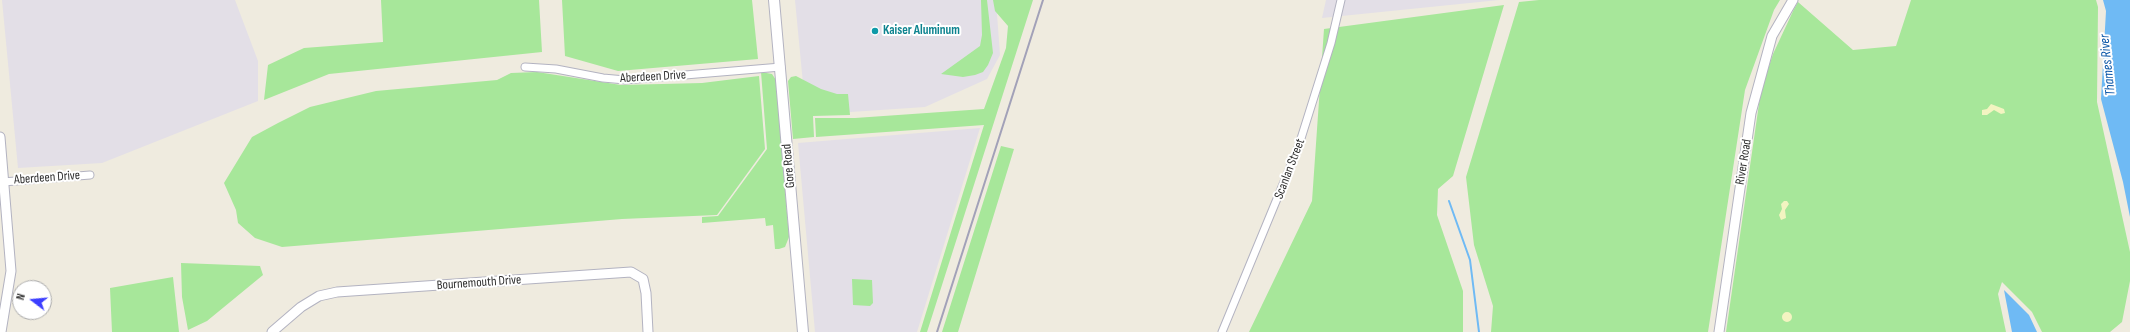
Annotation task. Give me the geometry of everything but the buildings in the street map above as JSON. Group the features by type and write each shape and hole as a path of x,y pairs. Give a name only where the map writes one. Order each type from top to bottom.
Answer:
{"main road":[{"name":"Gore Road","path":"774,0 781,66 803,332"}],"street":[{"name":"Scanlan Street","path":"1222,332 1278,200 1298,148 1331,43 1341,0"},
{"name":"River Road","path":"1719,332 1751,113 1772,36 1793,0"},
{"name":"Aberdeen Drive","path":"525,67 556,69 603,78 625,80 781,66"},
{"path":"0,137 4,220 11,271 1,332"},
{"name":"Aberdeen Drive","path":"3,182 90,175"},
{"name":"Bournemouth Drive","path":"272,332 301,307 319,296 336,292 631,272 643,279 646,293 648,332"}],"shaded area":[{"path":"2,0 235,0 258,61 258,101 102,163 18,168"},
{"path":"795,0 996,0 1000,55 987,79 925,107 806,115"},
{"path":"1326,0 1499,0 1322,18"},
{"path":"980,128 917,332 815,332 798,143"}],"green space":[{"path":"381,0 539,0 542,52 329,74 264,100 268,65 304,48 383,42"},
{"path":"562,0 752,0 758,59 618,71 565,56"},
{"path":"981,0 987,0 993,53 988,65 983,72 975,75 963,77 941,74 980,46 982,35"},
{"path":"993,0 1033,0 927,332 920,332 984,125 816,137 815,118 855,118 984,109 1006,48 1008,26 995,11"},
{"path":"1539,0 1780,0 1774,10 1745,90 1708,332 1491,332 1493,306 1474,245 1466,177 1519,2"},
{"path":"1911,0 2096,0 2098,7 2097,102 2130,252 2130,281 2122,322 2110,332 2042,332 2032,312 2002,282 1998,294 2006,332 1726,332 1761,90 1773,54 1794,9 1798,2 1853,50 1896,46"},
{"path":"1504,5 1453,176 1438,189 1437,215 1463,291 1463,332 1249,332 1312,201 1324,29"},
{"path":"537,72 621,85 702,83 759,76 765,149 717,215 622,219 282,247 255,238 238,223 236,210 224,183 252,137 278,123 310,107 376,91 497,80 511,73"},
{"path":"761,72 772,74 776,80 789,237 785,247 779,249 775,249 773,225 766,226 765,218 702,223 702,217 718,216 767,149"},
{"path":"796,76 821,89 837,94 848,94 850,115 813,116 814,137 793,139 788,81 791,77"},
{"path":"1001,146 1014,149 958,332 942,332"},
{"path":"181,263 260,266 263,275 207,321 188,330 182,297"},
{"path":"173,277 179,332 112,332 110,288"},
{"path":"852,279 872,280 873,303 870,306 853,305"}],"sand":[{"path":"1991,104 2004,109 2005,113 2001,114 1994,110 1987,115 1982,115 1982,110 1987,109"},
{"path":"1784,201 1787,201 1789,204 1785,210 1786,218 1781,220 1779,215 1782,209 1781,204"},
{"path":"1785,312 1789,312 1792,317 1789,322 1785,322 1782,319 1782,315"}],"water":[{"name":"Thames River","path":"2103,0 2130,0 2130,217 2123,182 2101,99 2106,11"},
{"path":"2004,290 2029,315 2037,332 2012,332"}],"waterway":[{"path":"1449,201 1470,260 1479,332"}],"railway":[{"path":"937,332 1043,0"}],"place":[{"name":"Kaiser Aluminum","path":"875,31"}]}
